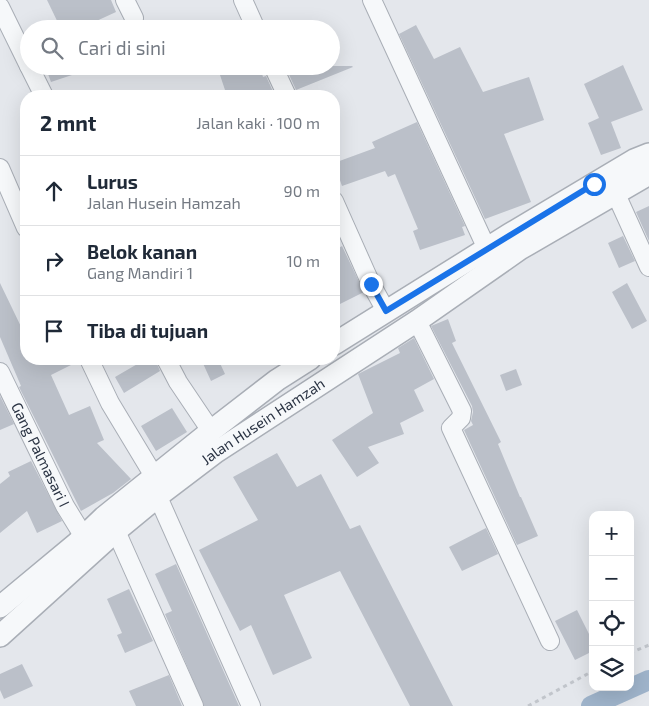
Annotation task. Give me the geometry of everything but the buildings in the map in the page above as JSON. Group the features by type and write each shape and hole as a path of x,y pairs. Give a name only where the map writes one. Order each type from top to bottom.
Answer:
{"street":[{"path":"125,0 134,18"},
{"path":"243,0 252,20"},
{"path":"372,0 487,249"},
{"path":"0,7 20,48"},
{"path":"34,75 41,90"},
{"path":"277,75 284,90"},
{"path":"340,340 634,160 649,154"},
{"path":"0,168 20,214"},
{"name":"Jalan Husein Hamzah","path":"0,636 116,531 216,452 418,322 520,249 649,174"},
{"path":"616,192 649,266"},
{"path":"340,214 371,284 386,311"},
{"path":"456,268 468,285"},
{"path":"418,322 462,411 461,418 451,428 550,641"},
{"path":"91,365 110,403 154,476"},
{"path":"169,365 178,382 211,431"},
{"name":"Jalan Husein Hamzah","path":"0,607 154,476 277,380 301,365"},
{"name":"Gang Palmasari I","path":"0,372 65,506 84,537"},
{"path":"158,497 250,706"},
{"path":"116,531 194,706"}],"path":[{"path":"634,651 649,645"},
{"path":"528,706 589,673"}],"waterway":[{"path":"591,706 649,680"}],"route":[{"path":"371,284 386,311 594,184"}]}
